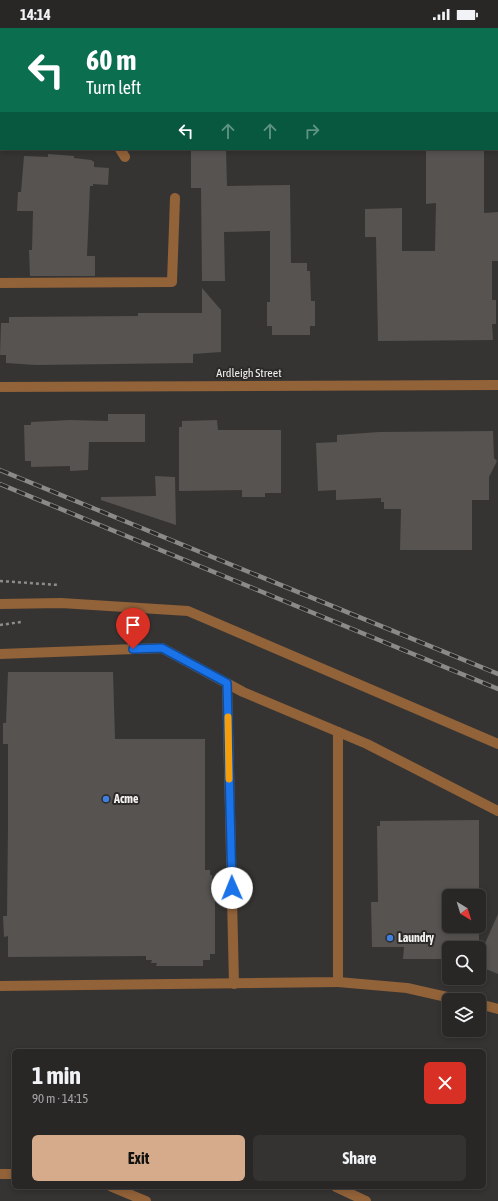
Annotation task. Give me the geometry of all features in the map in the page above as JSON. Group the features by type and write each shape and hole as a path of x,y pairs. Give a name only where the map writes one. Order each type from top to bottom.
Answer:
{"street":[{"path":"0,283 172,282 175,198"},
{"name":"Ardleigh Street","path":"0,387 498,385"},
{"path":"0,604 61,602 188,611 498,744"},
{"path":"0,654 162,648 243,692 368,744 498,811"},
{"path":"227,683 234,984"},
{"path":"338,732 338,982"},
{"path":"0,986 338,982 407,988 442,996"},
{"path":"486,1006 498,1009"},
{"path":"0,1174 12,1174"},
{"path":"117,1189 146,1201"},
{"path":"340,1189 366,1201"}],"path":[{"path":"0,625 27,621"}],"building":[{"path":"191,150 226,150 227,186 290,185 291,263 307,263 307,271 310,271 311,301 315,301 315,326 310,326 310,335 272,335 272,326 267,326 267,302 270,302 270,231 224,232 225,281 202,281 201,188 191,188"},
{"path":"426,150 484,150 484,213 498,212 498,261 492,261 492,300 496,300 496,324 492,324 493,340 378,341 376,237 365,237 365,209 402,208 402,251 435,251 436,203 426,204"},
{"path":"48,154 74,156 74,158 91,160 94,162 94,167 109,168 108,185 93,184 93,186 90,186 87,256 95,256 95,276 30,276 29,250 32,250 33,211 17,211 18,192 21,192 24,156 48,157"},
{"path":"202,288 221,310 221,352 193,354 193,363 36,365 6,363 6,355 0,355 1,323 9,323 9,317 138,316 138,313 202,313"},
{"path":"108,414 145,414 145,442 89,442 88,470 70,471 70,466 31,467 31,461 25,461 24,425 31,425 31,422 70,420 108,421"},
{"path":"217,420 218,430 281,430 281,493 265,493 265,497 242,497 242,490 179,491 179,427 182,427 182,421"},
{"path":"493,431 494,458 497,461 489,477 489,500 472,500 472,550 400,550 401,509 384,509 384,502 381,502 381,498 336,500 336,490 318,491 316,443 337,442 337,435 379,432"},
{"path":"155,476 175,477 176,525 101,500 101,497 156,496"},
{"name":"Acme","path":"8,672 113,672 115,739 205,739 205,870 210,870 212,882 215,882 215,954 210,954 210,960 203,960 203,966 156,966 157,963 151,963 152,960 146,960 146,956 8,957 8,936 4,937 3,916 7,916 8,744 3,744 3,723 6,723"},
{"path":"479,820 479,889 442,889 442,933 479,933 479,941 442,941 442,959 403,959 404,947 372,947 371,902 378,902 377,826 380,826 380,821"},
{"path":"498,914 498,974 486,969 486,941"}],"railway":[{"path":"0,470 498,674"},
{"path":"0,484 498,689"}],"slow traffic":[{"path":"228,717 229,779"}],"place":[{"name":"Acme","path":"106,799"},
{"name":"Laundry","path":"390,938"}],"route":[{"path":"133,649 162,648 227,683 232,888"}]}
